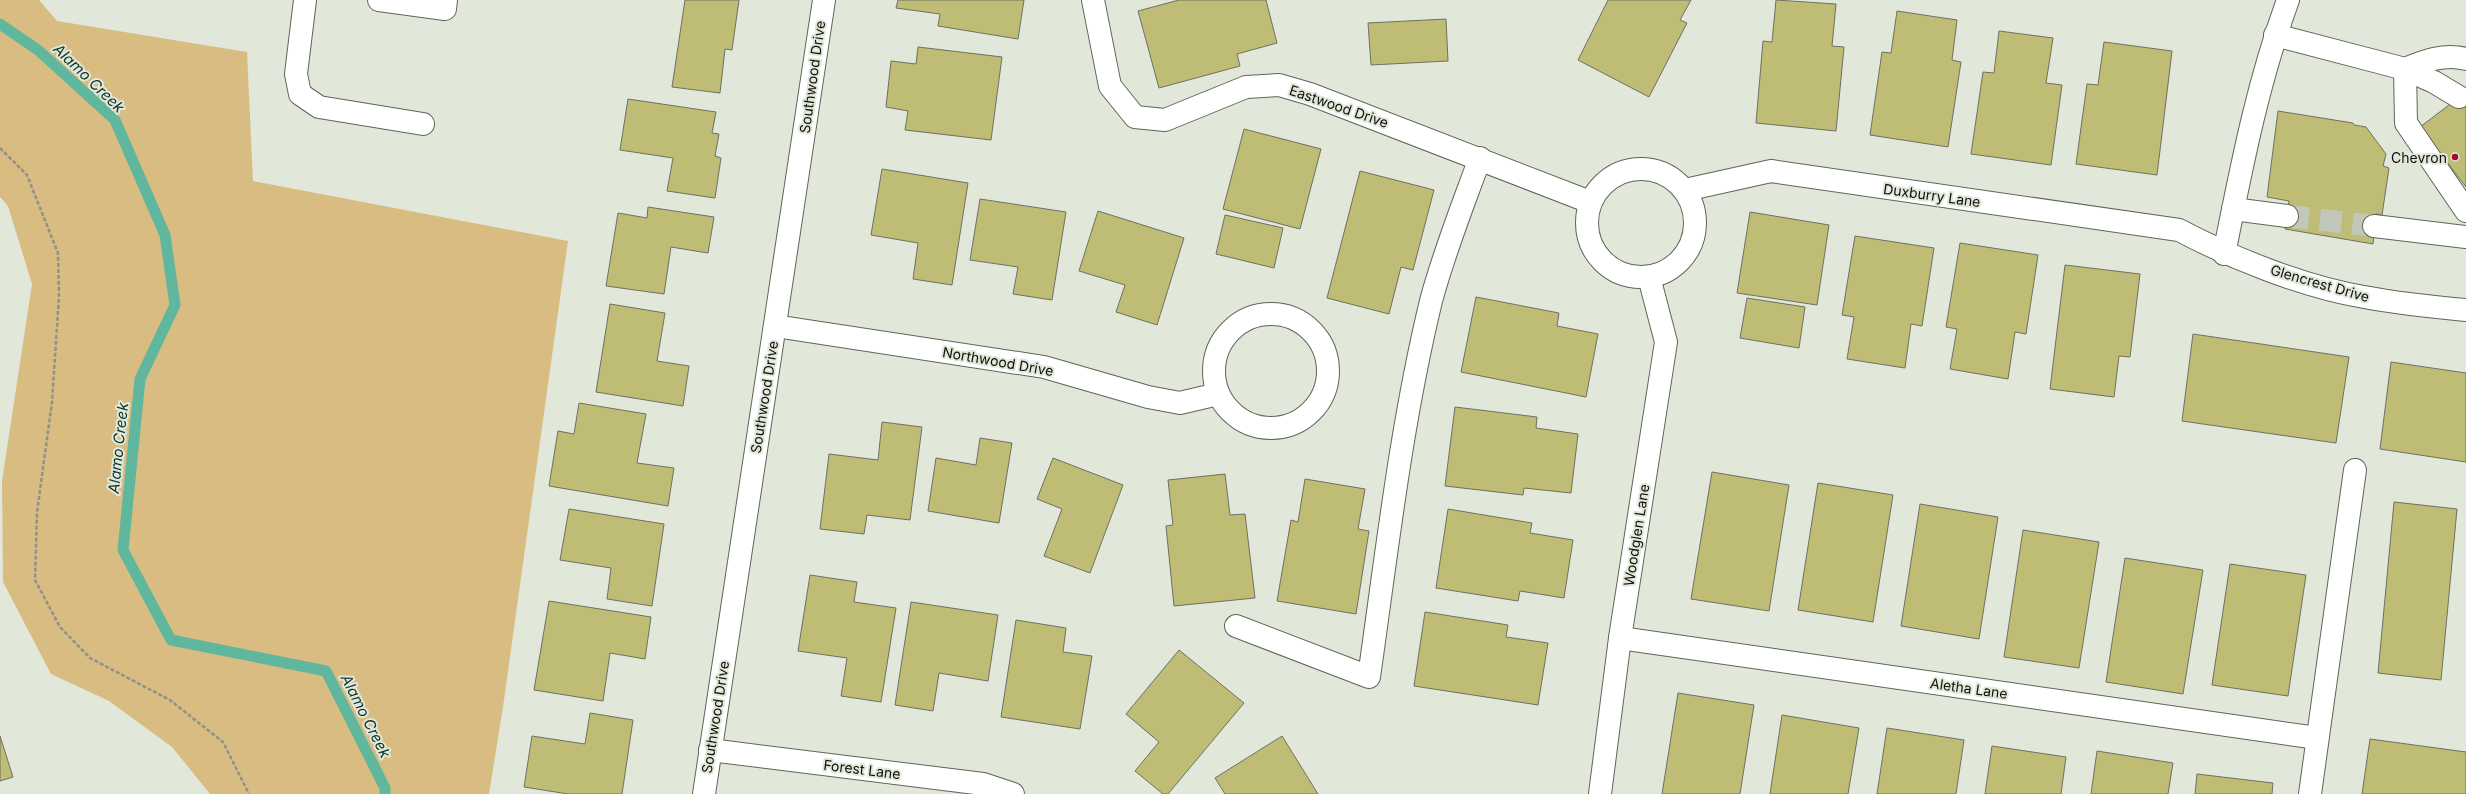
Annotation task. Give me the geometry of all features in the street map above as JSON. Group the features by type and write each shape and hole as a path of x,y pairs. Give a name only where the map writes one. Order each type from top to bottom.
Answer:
{"street":[{"path":"305,0 296,74 300,94 319,107 423,124"},
{"path":"379,0 444,9 446,0"},
{"name":"Southwood Drive","path":"704,794 824,0"},
{"name":"Eastwood Drive","path":"1093,0 1110,86 1135,117 1165,120 1246,87 1279,85 1310,94 1480,158 1590,202"},
{"path":"2224,254 2245,144 2261,79 2288,0"},
{"path":"2275,35 2405,69 2434,82 2459,97"},
{"path":"2405,69 2430,58 2459,57 2466,59"},
{"path":"2405,69 2406,123 2466,211"},
{"path":"1236,626 1369,677 1408,410 1417,362 1432,300 1453,232 1480,158"},
{"path":"1634,168 1663,172 1685,190 1695,216 1691,244 1675,266 1649,277 1621,274 1598,257 1587,230 1590,202 1608,179 1634,168"},
{"name":"Duxburry Lane","path":"1685,190 1771,172 2179,230 2224,254"},
{"path":"2233,209 2287,216"},
{"path":"2374,226 2466,237"},
{"name":"Glencrest Drive","path":"2224,254 2308,282 2362,297 2466,310"},
{"name":"Woodglen Lane","path":"1600,794 1620,638 1666,342 1649,277"},
{"path":"1270,314 1295,320 1305,326 1318,339 1325,356 1328,375 1323,394 1313,410 1298,422 1280,427 1255,426 1243,421 1228,409 1218,394 1214,375 1216,357 1223,340 1236,326 1252,317 1270,314"},
{"name":"Northwood Drive","path":"775,326 1044,367 1148,397 1180,403 1218,394"},
{"path":"2310,794 2355,470"},
{"name":"Aletha Lane","path":"1620,638 2318,738"},
{"name":"Forest Lane","path":"710,750 983,784 1013,794"}],"path":[{"path":"0,148 27,175 58,253 59,296 52,402 37,512 35,580 60,627 90,658 170,700 223,742 249,794"}],"shaded area":[{"path":"0,0 39,0 57,21 247,52 253,181 568,241 503,707 489,794 210,794 172,747 109,701 51,674 3,582 2,481 32,284 8,206 0,197"}],"building":[{"path":"685,0 739,0 732,50 725,49 720,93 672,87"},
{"path":"898,0 1024,0 1018,39 938,26 940,14 896,8"},
{"path":"1179,0 1266,0 1277,43 1237,54 1240,66 1159,88 1138,11"},
{"path":"1608,0 1691,0 1680,20 1687,23 1649,97 1578,60"},
{"path":"1776,0 1836,4 1832,46 1844,47 1836,131 1756,123 1763,41 1772,42"},
{"path":"1897,11 1957,20 1952,60 1961,62 1948,147 1870,135 1882,52 1891,53"},
{"path":"1446,19 1448,61 1371,65 1368,23"},
{"path":"1999,31 2053,38 2046,83 2062,85 2051,165 1971,154 1983,72 1994,73"},
{"path":"2104,42 2172,51 2157,175 2076,164 2087,84 2098,85"},
{"path":"918,47 1002,57 991,140 905,130 908,111 886,107 891,61 916,64"},
{"name":"Chevron","path":"2466,92 2466,187 2420,127"},
{"path":"628,99 716,112 712,133 719,134 715,156 721,158 715,198 667,191 673,158 620,150"},
{"path":"2278,111 2353,123 2354,125 2366,127 2386,154 2383,166 2389,168 2382,215 2376,214 2373,244 2285,229 2289,201 2267,197"},
{"path":"1244,129 1321,149 1300,229 1223,209"},
{"path":"882,169 968,183 952,285 913,279 918,243 871,235"},
{"path":"1360,171 1434,190 1413,270 1401,267 1389,314 1327,298"},
{"path":"980,199 1066,212 1052,300 1013,294 1018,267 970,260"},
{"path":"648,207 714,217 708,253 671,247 664,294 606,286 618,213 647,218"},
{"path":"1098,211 1184,238 1157,325 1116,312 1125,285 1079,271"},
{"path":"1750,212 1829,225 1817,305 1737,293"},
{"path":"1225,215 1283,228 1274,268 1216,254"},
{"path":"1855,236 1934,248 1922,326 1911,324 1905,368 1847,359 1854,317 1842,315"},
{"path":"1960,243 2038,255 2026,334 2015,332 2008,379 1950,369 1957,329 1946,327"},
{"path":"2065,265 2140,274 2130,357 2119,356 2114,397 2050,389"},
{"path":"1476,297 1559,313 1557,326 1598,334 1586,397 1461,372"},
{"path":"1747,298 1805,307 1799,348 1740,338"},
{"path":"610,304 665,313 657,361 689,366 683,406 596,392"},
{"path":"2193,334 2349,357 2336,443 2182,421"},
{"path":"2391,362 2466,373 2466,462 2380,449"},
{"path":"579,403 646,414 637,463 674,468 668,506 549,486 558,431 574,434"},
{"path":"1455,407 1537,417 1536,428 1578,434 1571,493 1524,488 1523,495 1445,486"},
{"path":"882,422 922,427 910,520 867,515 864,534 820,529 829,454 878,460"},
{"path":"980,438 1012,443 999,523 928,511 936,458 976,465"},
{"path":"1053,458 1123,485 1090,573 1044,556 1062,509 1037,499"},
{"path":"1712,472 1789,485 1769,611 1691,599"},
{"path":"1225,474 1230,515 1245,514 1255,598 1174,606 1166,526 1173,525 1168,480"},
{"path":"1305,479 1365,489 1358,529 1369,531 1356,614 1277,601 1291,520 1298,522"},
{"path":"1818,483 1893,495 1873,622 1798,610"},
{"path":"2394,502 2457,509 2441,680 2378,673"},
{"path":"1920,504 1998,517 1979,639 1901,626"},
{"path":"569,509 664,524 652,606 607,599 611,568 560,560"},
{"path":"1448,509 1532,523 1530,533 1573,540 1564,598 1520,591 1518,601 1436,588"},
{"path":"2023,530 2099,542 2079,668 2004,657"},
{"path":"2125,558 2203,570 2183,694 2106,682"},
{"path":"2230,564 2306,575 2288,696 2212,685"},
{"path":"810,575 857,582 854,602 896,608 881,702 841,696 847,658 798,651"},
{"path":"549,601 651,617 645,659 610,653 603,701 534,690"},
{"path":"911,602 998,615 988,681 939,673 933,711 895,705"},
{"path":"1425,612 1508,625 1506,637 1548,643 1538,705 1414,686"},
{"path":"1016,620 1066,628 1063,652 1092,656 1080,729 1001,717"},
{"path":"1179,650 1244,703 1168,794 1163,794 1135,771 1159,742 1126,714"},
{"path":"1678,693 1754,705 1740,794 1662,794"},
{"path":"590,713 633,720 622,794 568,794 524,787 532,736 585,744"},
{"path":"1782,715 1859,728 1848,794 1770,794"},
{"path":"1887,728 1964,740 1956,794 1877,794"},
{"path":"0,736 13,777 0,781"},
{"path":"1282,736 1318,794 1225,794 1215,778"},
{"path":"2370,739 2466,752 2466,794 2362,794"},
{"path":"1992,746 2066,757 2061,794 1985,794"},
{"path":"2097,751 2173,763 2168,794 2091,794"},
{"path":"2197,774 2273,783 2272,794 2195,794"}],"waterway":[{"name":"Alamo Creek","path":"0,24 38,50 115,120 165,235 175,305 140,379 123,550 171,640 326,671 385,788 385,794"}],"tunnel":[{"path":"2287,216 2374,226"}],"place":[{"name":"Chevron","path":"2455,157"}]}
